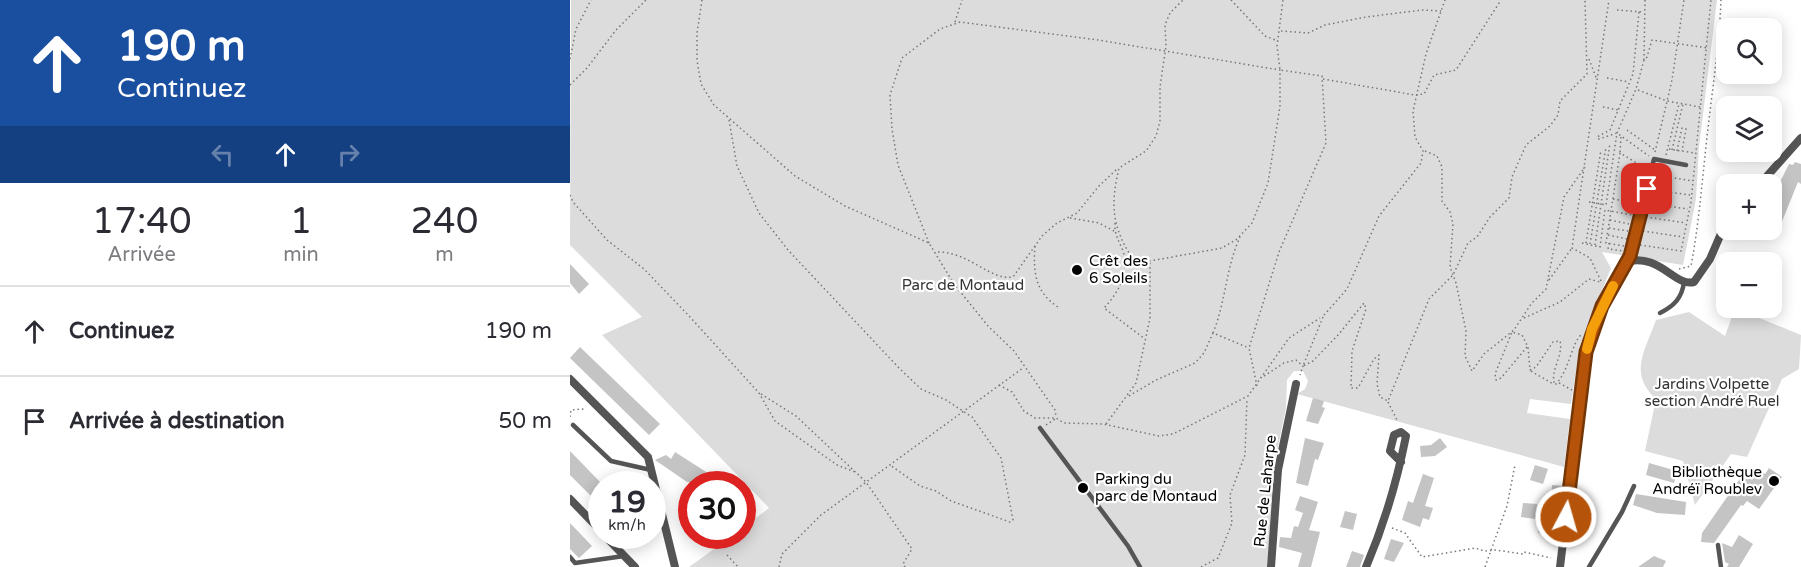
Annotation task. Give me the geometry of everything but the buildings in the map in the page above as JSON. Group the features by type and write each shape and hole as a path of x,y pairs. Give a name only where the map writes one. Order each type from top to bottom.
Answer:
{"street":[{"path":"1769,174 1801,138"},
{"path":"1560,567 1586,352 1592,329 1625,262 1642,260 1663,267 1684,282 1694,282 1704,271 1718,240"},
{"path":"570,380 648,457 675,567"},
{"name":"Rue de Laharpe","path":"1271,567 1278,470 1296,384"},
{"path":"1366,567 1382,525 1401,462 1406,436 1401,432 1394,435 1390,452 1401,462"},
{"path":"570,499 588,518"},
{"path":"618,549 635,567"}],"lane":[{"path":"1625,262 1633,246 1654,159 1686,165"},
{"path":"1660,313 1677,301 1683,292 1684,282"},
{"path":"572,423 612,461 651,470"},
{"path":"1040,428 1128,546 1140,567"},
{"path":"1589,567 1622,512 1634,486"},
{"path":"1718,545 1721,567"},
{"path":"570,557 575,563 624,555"}],"path":[{"path":"570,59 576,29 591,0"},
{"path":"570,85 587,68 616,30 646,0"},
{"path":"702,0 696,47 700,77 709,99 729,120 795,176 845,206 929,243"},
{"path":"955,22 962,0"},
{"path":"937,252 961,255 996,276 1008,278 1020,270 1035,245 1050,228 1077,213 1098,186 1119,168 1146,151 1156,136 1166,51 1166,20 1184,0"},
{"path":"1231,0 1265,36 1278,41"},
{"path":"1114,221 1131,256 1149,261 1214,251 1240,236 1256,217 1268,183 1280,106 1278,41 1283,0"},
{"path":"999,385 1012,392 1029,416 1035,418 1056,418 1064,423 1106,425 1152,435 1173,434 1248,396 1257,387 1289,338 1323,316 1347,289 1359,268 1374,224 1418,169 1423,152 1415,137 1413,123 1416,95 1426,54 1445,0"},
{"path":"1056,418 1055,410 1014,351 988,326 954,284 937,252 929,243 898,165 892,129 890,95 902,58 940,28 955,22 1318,74 1323,79 1416,95 1424,94 1434,75 1456,70 1501,0"},
{"path":"1388,401 1429,299 1453,275 1468,243 1477,237 1490,218 1509,198 1512,177 1526,145 1550,126 1558,115 1560,101 1587,74 1585,0"},
{"path":"1423,152 1437,156 1442,167 1441,198 1450,212 1453,224 1449,264 1466,331 1465,356 1470,370 1475,370 1484,354 1512,332 1531,304 1544,292 1572,248 1609,0"},
{"path":"1589,202 1606,205 1617,133 1636,89 1644,60 1645,0"},
{"path":"1617,133 1654,159 1678,43 1684,0"},
{"path":"1621,136 1606,243 1681,251 1692,195 1694,153 1708,48 1711,0"},
{"path":"1663,267 1681,269 1691,266 1701,208 1705,156 1719,50 1721,0"},
{"path":"1281,31 1308,33 1324,25 1366,17 1422,10 1442,11"},
{"path":"1617,10 1644,12"},
{"path":"1617,133 1599,139 1597,137 1610,130 1630,82 1638,39 1639,12"},
{"path":"1644,60 1652,40 1708,48"},
{"path":"1588,56 1598,81"},
{"path":"1607,78 1630,82"},
{"path":"1257,387 1249,348 1279,252 1326,143 1323,79"},
{"path":"1636,89 1667,101 1700,107"},
{"path":"1660,161 1668,149 1679,103"},
{"path":"1672,150 1683,104"},
{"path":"1603,107 1619,110"},
{"path":"729,120 737,166 759,213 788,250 862,330 921,389 965,411 1001,458 1013,520 1010,522 1000,519 951,501 936,491 920,486 890,465"},
{"path":"1677,150 1682,128 1686,129 1682,151"},
{"path":"1627,130 1656,151"},
{"path":"1595,246 1610,143"},
{"path":"1590,245 1606,147"},
{"path":"1668,149 1694,153"},
{"path":"1586,244 1601,150"},
{"path":"1620,153 1650,173 1693,181"},
{"path":"1549,281 1564,197 1585,167"},
{"path":"1119,168 1113,185 1114,232 1124,254 1124,275 1117,294 1104,308 1146,339"},
{"path":"1647,189 1692,195"},
{"path":"570,195 573,202 607,240 644,269 759,393 774,421 837,465 855,472"},
{"path":"1612,199 1689,210"},
{"path":"1582,243 1599,247 1605,210 1687,223"},
{"path":"1069,218 1099,223 1114,232"},
{"path":"1609,220 1637,229"},
{"path":"1608,227 1637,229 1684,237"},
{"path":"1607,235 1633,246"},
{"path":"1106,425 1118,405 1126,398 1156,380 1195,363 1204,353 1225,301 1228,273 1240,236"},
{"path":"1609,243 1608,249 1633,246"},
{"path":"1035,245 1036,285 1050,302 1058,307"},
{"path":"1522,319 1556,304 1589,279 1601,281 1590,258 1572,248"},
{"path":"1126,398 1136,383 1150,318 1149,261"},
{"path":"1303,366 1313,361 1345,328 1364,303 1366,309 1352,351 1350,384 1352,389 1358,388 1374,359 1379,355 1377,390 1380,397 1388,401 1401,432"},
{"path":"1296,384 1323,316"},
{"path":"1554,385 1573,356 1576,338 1592,329"},
{"path":"1512,332 1495,374 1496,380 1501,378 1527,346"},
{"path":"1512,332 1522,335 1527,346 1530,370"},
{"path":"1213,333 1249,348"},
{"path":"1530,370 1536,367 1553,342 1558,340 1561,348 1554,385"},
{"path":"1264,377 1288,361 1298,360 1303,366"},
{"path":"779,567 782,554 821,515 1024,367"},
{"path":"1530,370 1554,385"},
{"path":"1558,382 1571,388 1573,393"},
{"path":"759,393 796,416 866,482 912,549 903,564 905,567"},
{"path":"1201,567 1218,558 1232,523 1230,495 1245,455 1248,396"},
{"path":"572,423 571,409 583,409 588,397"},
{"path":"1040,428 1056,418"},
{"path":"1485,567 1507,506 1515,465"},
{"path":"1382,525 1406,533 1422,557 1475,548 1490,552 1496,550 1523,554 1524,552 1551,558 1552,555 1561,557"},
{"path":"727,555 738,567"}],"green space":[{"name":"Parc de Montaud","path":"571,0 1717,0 1699,147 1696,199 1683,265 1602,252 1611,268 1580,345 1571,404 1530,399 1527,413 1570,419 1564,467 1297,394 1305,389 1308,381 1303,371 1294,371 1287,380 1286,408 1274,466 1267,567 689,567 714,549 756,549 756,518 769,508 756,495 756,471 733,471 602,335 642,317 570,245"},
{"name":"Jardins Volpette section André Ruel","path":"1689,312 1725,336 1731,318 1759,318 1801,335 1799,369 1782,379 1747,457 1731,454 1695,505 1683,461 1645,451 1656,399 1643,380 1641,361 1656,320"}],"slow traffic":[{"path":"1587,349 1592,329 1613,286"}],"place":[{"name":"Crêt des 6 Soleils","path":"1077,270"},
{"name":"Bibliothèque Andréï Roublev","path":"1774,481"},
{"name":"Parking du parc de Montaud","path":"1083,488"}],"route":[{"path":"1566,517 1586,352 1592,329 1602,306 1630,256 1647,189"}]}
